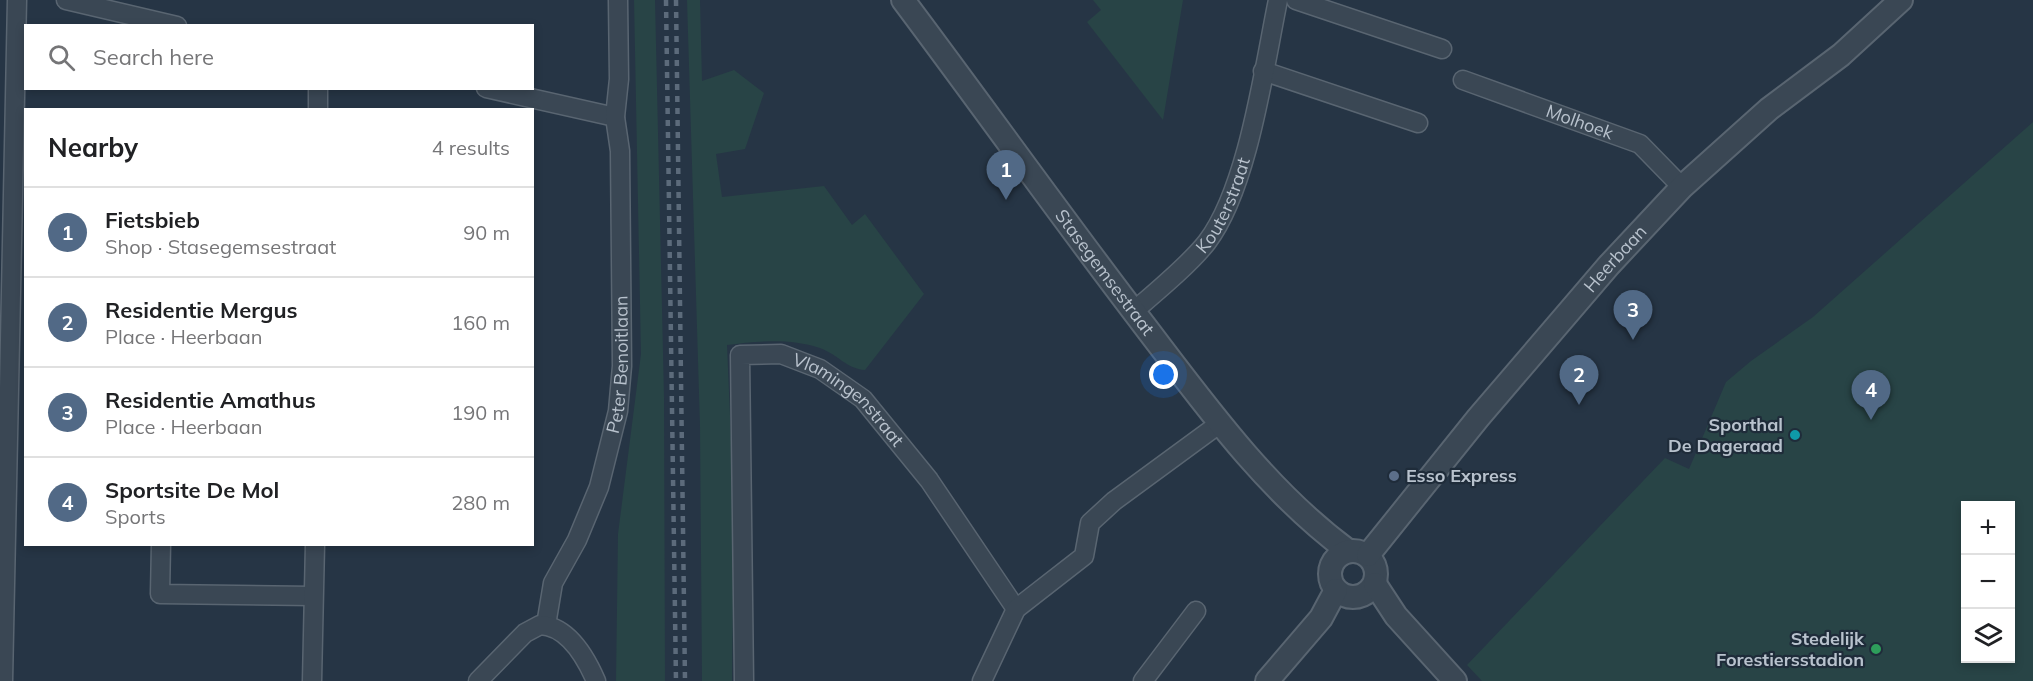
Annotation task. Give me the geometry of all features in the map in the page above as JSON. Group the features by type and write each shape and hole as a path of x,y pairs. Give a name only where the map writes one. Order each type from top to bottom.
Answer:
{"street":[{"path":"3,681 17,0"},
{"path":"66,0 168,24"},
{"name":"Peter Benoitlaan","path":"546,625 551,588 577,540 599,487 618,411 622,366 622,281 620,152 615,117 619,79 618,0"},
{"name":"Stasegemsestraat","path":"903,0 1219,424 1323,532 1350,555 1375,564 1356,591"},
{"name":"Kouterstraat","path":"1134,311 1207,242 1233,195 1278,0"},
{"path":"1296,0 1442,49"},
{"name":"Heerbaan","path":"1350,555 1478,418 1609,265 1682,187 1770,109 1841,55 1901,0"},
{"path":"1263,71 1418,123"},
{"name":"Molhoek","path":"1463,80 1640,144 1682,187"},
{"path":"318,90 318,108"},
{"path":"495,90 615,117"},
{"name":"Vlamingenstraat","path":"744,681 740,355 781,354 820,369 863,399 929,480 1016,609"},
{"path":"982,681 1016,609 1084,556 1090,523 1114,501 1219,424"},
{"path":"161,546 160,594 313,596"},
{"path":"312,681 315,546"},
{"path":"1350,555 1329,572 1330,581 1356,591 1396,616 1455,681"},
{"path":"1267,681 1321,618 1356,591"},
{"path":"1143,681 1196,610"},
{"path":"478,681 525,633 534,627 546,625 563,632 591,670 596,681"}],"green space":[{"path":"634,0 655,0 664,397 665,681 616,681 618,534 641,354"},
{"path":"687,0 700,0 702,81 734,70 764,93 745,149 716,154 722,197 824,186 852,225 865,214 924,294 865,370 853,367 820,348 797,343 774,341 727,345 734,509 732,681 702,681 700,426"},
{"path":"1093,0 1183,0 1163,120 1087,22 1101,10"},
{"path":"2033,122 2033,681 1482,681 1467,665 1665,458 1689,469 1726,382 1751,361 1813,317"}],"railway":[{"path":"666,0 676,681"},
{"path":"676,0 685,681"}],"place":[{"name":"Fietsbieb","path":"1006,200"},
{"name":"Residentie Amathus","path":"1633,340"},
{"name":"Residentie Mergus","path":"1579,405"},
{"name":"Sportsite De Mol","path":"1871,420"},
{"name":"Sporthal De Dageraad","path":"1795,435"},
{"name":"Esso Express","path":"1394,476"},
{"name":"Stedelijk Forestiersstadion","path":"1876,649"}]}
